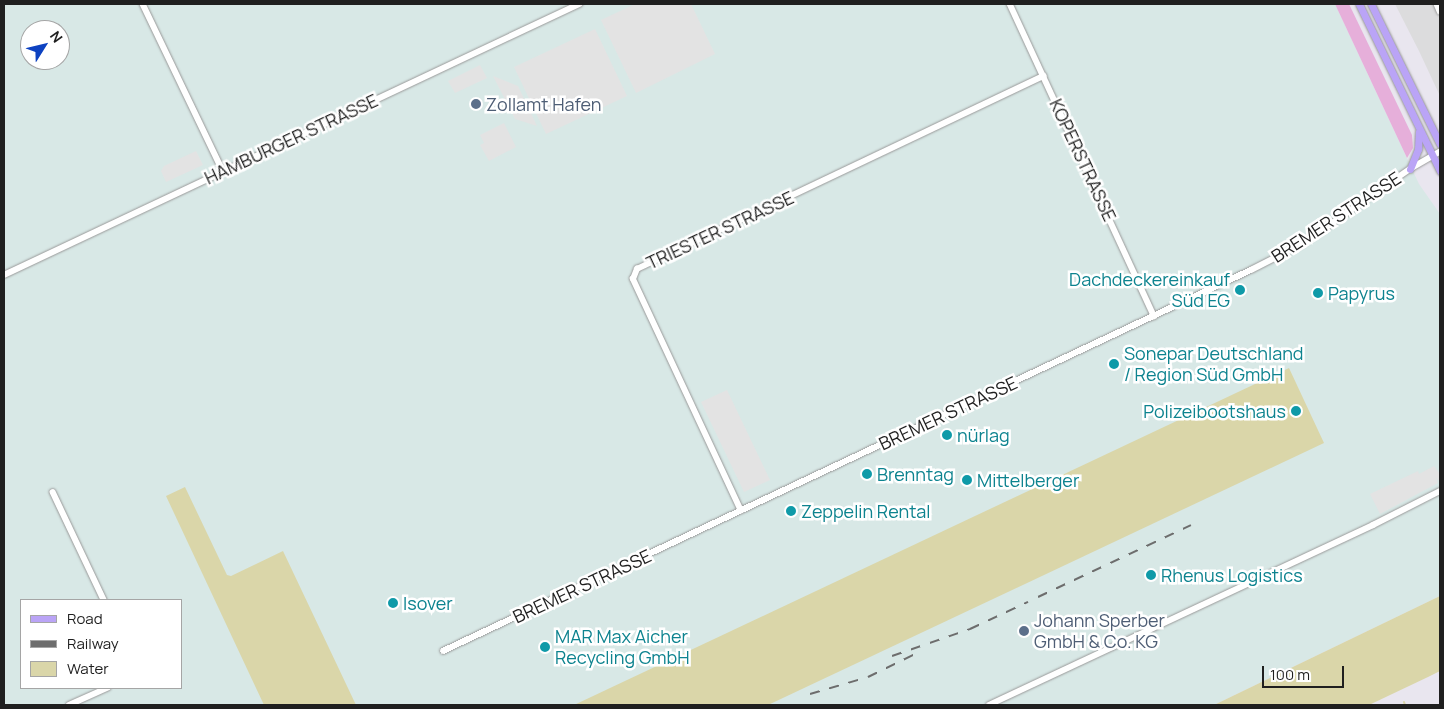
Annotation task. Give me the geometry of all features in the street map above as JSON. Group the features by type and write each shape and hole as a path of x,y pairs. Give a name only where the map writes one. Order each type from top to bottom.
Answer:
{"main road":[{"path":"1359,4 1440,171"},
{"path":"1371,4 1440,144"},
{"path":"1410,168 1418,151 1419,129"}],"street":[{"path":"144,4 223,171"},
{"name":"HAMBURGER STRASSE","path":"4,275 579,4"},
{"name":"KOPERSTRASSE","path":"1010,4 1154,316"},
{"path":"1437,4 1440,11"},
{"name":"TRIESTER STRASSE","path":"741,511 633,279 637,269 1044,76"},
{"name":"BREMER STRASSE","path":"443,651 1289,251 1410,168 1440,152"},
{"path":"989,705 1373,525 1440,491"},
{"path":"53,492 104,599"},
{"path":"71,705 105,689"}],"shaded area":[{"path":"4,4 1335,4 1419,184 1440,214 1440,596 1214,705 4,705"},
{"path":"635,4 691,4 715,54 636,93 601,20"},
{"path":"1335,4 1349,4 1412,135 1413,148 1407,158"},
{"path":"1395,4 1440,4 1440,96 1419,51"},
{"path":"595,29 627,96 546,134 514,67"},
{"path":"480,65 487,78 455,93 448,81"},
{"path":"493,76 518,86 537,126 515,119"},
{"path":"504,123 516,147 489,161 480,145 484,143 480,135"},
{"path":"196,151 203,165 166,182 161,171 164,166"},
{"path":"727,390 770,480 744,492 701,402"},
{"path":"1434,466 1440,474 1440,482 1436,478 1438,483 1380,514 1370,494 1418,471 1419,474"}],"water":[{"path":"1289,368 1324,443 768,705 574,705"},
{"path":"185,487 227,575 231,576 283,551 356,705 264,705 166,496"},
{"path":"1440,596 1440,671 1428,677 1369,705 1214,705"}],"railway":[{"path":"1038,597 1191,525"},
{"path":"892,656 970,629 1028,602"},
{"path":"810,694 868,677 917,653"}],"place":[{"name":"Zollamt Hafen","path":"476,104"},
{"name":"Dachdeckereinkauf Süd EG","path":"1240,290"},
{"name":"Papyrus","path":"1318,293"},
{"name":"Sonepar Deutschland / Region Süd GmbH","path":"1114,364"},
{"name":"Polizeibootshaus","path":"1296,411"},
{"name":"nürlag","path":"947,435"},
{"name":"Brenntag","path":"867,474"},
{"name":"Mittelberger","path":"967,480"},
{"name":"Zeppelin Rental","path":"791,511"},
{"name":"Rhenus Logistics","path":"1151,575"},
{"name":"Isover","path":"393,603"},
{"name":"Johann Sperber GmbH & Co. KG","path":"1024,631"},
{"name":"MAR Max Aicher Recycling GmbH","path":"545,647"}]}
